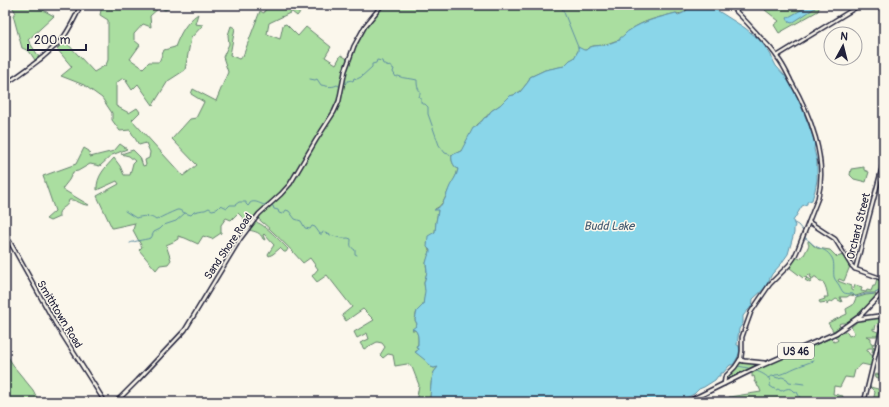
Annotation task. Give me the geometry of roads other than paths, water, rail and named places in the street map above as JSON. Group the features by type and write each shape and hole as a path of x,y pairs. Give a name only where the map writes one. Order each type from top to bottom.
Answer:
{"main road":[{"name":"US 46","path":"689,401 765,364 843,329 866,310 884,291"},
{"path":"855,320 880,316 884,318"},
{"path":"740,360 765,364"},
{"path":"689,401 700,400 705,402"}],"street":[{"path":"5,84 31,67 58,43 68,29 81,5"},
{"name":"Sand Shore Road","path":"116,402 185,330 240,239 259,214 284,191 294,177 334,112 339,101 347,63 357,40 367,23 382,5"},
{"path":"724,384 726,377 740,360 742,352 742,337 751,312 770,284 792,262 798,249 816,203 819,191 820,167 818,150 811,122 795,86 777,56 742,16 729,5"},
{"path":"777,56 860,5"},
{"name":"Orchard Street","path":"855,268 883,164"},
{"path":"809,222 836,240 855,268 882,278 884,281"},
{"name":"Smithtown Road","path":"5,233 55,323 105,402"},
{"path":"864,402 884,318"}],"water":[{"name":"Budd Lake","path":"689,5 708,5 745,28 760,40 771,55 776,66 785,76 796,93 815,142 814,149 817,162 817,180 812,200 802,206 793,221 795,226 794,233 788,254 772,274 765,288 753,299 751,306 743,316 743,323 739,329 737,345 739,346 739,354 733,365 730,365 723,373 720,373 720,376 718,376 715,380 699,389 694,394 678,402 429,402 434,372 438,367 431,367 415,352 418,349 416,346 418,345 418,337 415,330 412,329 417,324 415,320 417,311 423,305 425,291 424,283 427,272 426,263 430,252 427,247 428,236 435,232 438,211 434,210 440,206 446,197 458,169 453,163 452,155 461,151 473,128 509,96 520,92 530,77 545,70 564,66 574,58 578,51 578,47 586,50 592,46 606,45 620,40 620,38 629,31 646,22 676,13 678,15 684,13"},
{"path":"810,5 816,5 815,8 792,23 789,22 787,18"}],"waterway":[{"path":"561,5 578,47"},
{"path":"344,85 349,81 353,81 354,78 357,79 361,77 372,67 372,64 376,63 377,60 382,61 383,64 386,64 388,67 389,66 394,69 393,72 396,77 398,76 417,80 417,86 420,92 419,97 421,98 422,104 425,104 428,107 428,114 439,145 445,153 452,155"},
{"path":"310,79 317,79 321,85 339,86"},
{"path":"130,243 151,238 154,232 164,225 176,221 185,213 191,215 194,212 209,208 212,210 217,209 221,205 227,208 230,205 235,205 239,202 246,202 248,206 253,202 264,205 268,203"},
{"path":"271,205 282,214"},
{"path":"125,211 136,218 146,216 156,220 177,210 185,213"},
{"path":"284,213 286,210 289,211 295,219 301,221 305,228 310,229 312,226 315,227 320,234 323,232"},
{"path":"794,223 803,231"},
{"path":"325,233 351,239 351,246 357,255"},
{"path":"805,234 805,238 807,239"},
{"path":"808,240 830,255 833,262 834,277 844,293 853,294 856,297 866,294 873,294 882,290"},
{"path":"774,376 813,361"},
{"path":"738,366 748,368"},
{"path":"756,371 768,377 770,386 776,390 778,389 781,391 788,389 797,392 802,402"},
{"path":"768,378 772,376 778,378 782,377 787,379 789,382 804,384"}]}
